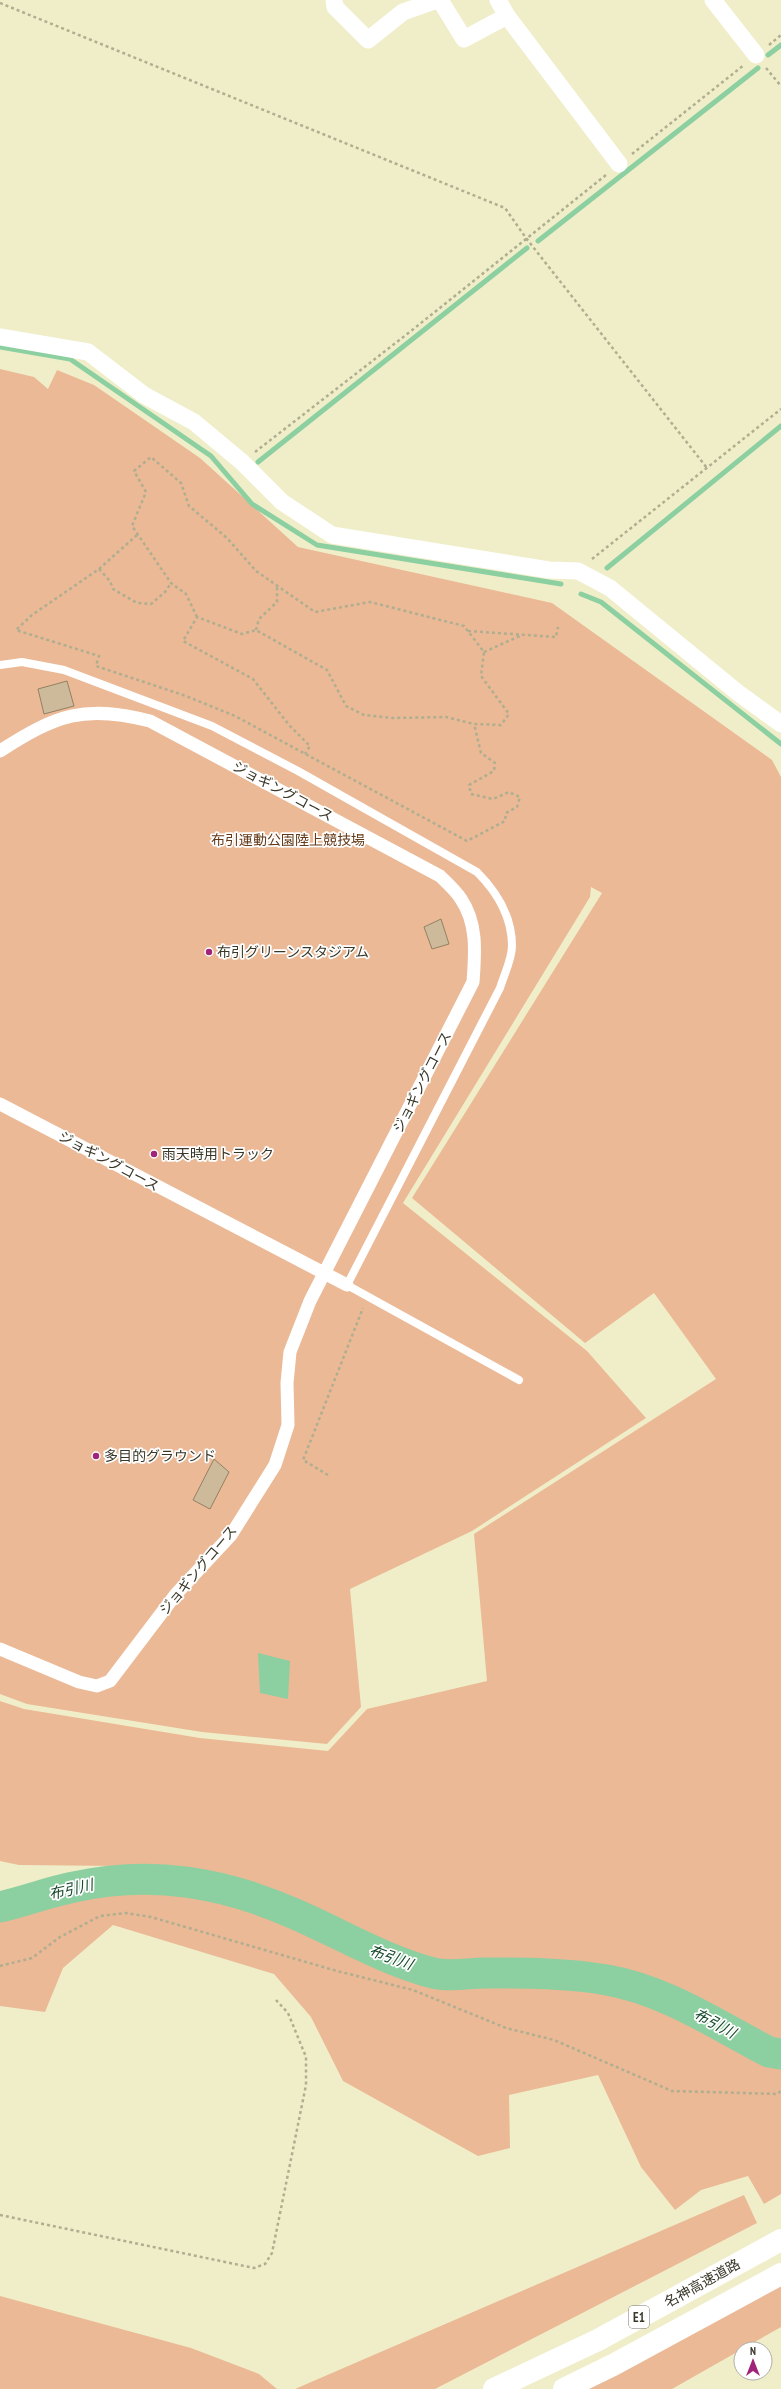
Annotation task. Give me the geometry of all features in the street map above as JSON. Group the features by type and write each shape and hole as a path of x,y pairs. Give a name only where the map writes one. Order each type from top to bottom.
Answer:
{"highway":[{"name":"名神高速道路","path":"494,2389 598,2340 781,2240"},
{"name":"E1","path":"564,2389 613,2365 781,2274"}],"street":[{"path":"334,0 335,6 368,40 403,12 438,0 464,39 507,16"},
{"path":"498,0 507,16 619,164"},
{"path":"713,0 756,55"},
{"path":"0,337 88,352 144,395 194,422 242,462 282,502 332,535 549,570 578,571 610,588 737,692 781,724"},
{"name":"ジョギングコース","path":"0,751 36,728 73,715 103,712 150,721 440,876 461,899 473,923 475,954 473,982 310,1302 290,1352 287,1383 288,1425 275,1464 230,1535 176,1594 110,1681 97,1686 79,1682 0,1649"},
{"name":"ジョギングコース","path":"0,1104 346,1285"}],"lane":[{"path":"0,665 22,662 64,670 212,726 298,771 477,872 494,890 508,918 512,946 500,988 346,1285 519,1380"}],"path":[{"path":"0,3 505,208 526,238 707,468"},
{"path":"242,462 781,35"},
{"path":"756,55 781,86"},
{"path":"578,571 781,409"},
{"path":"151,457 181,483 189,506 227,538 256,571 315,612 370,602 464,626 484,652 481,676 509,714 501,725 474,724 446,717 393,718 364,715 346,706 327,670 256,630 242,634 197,617 186,594 171,583 137,535 132,526 146,492 134,471 151,457"},
{"path":"137,535 99,569 32,615 16,630 99,656 96,666 186,696 235,716 467,841 505,822 506,813 517,807 520,797 509,792 493,799 471,794 469,785 494,771 495,763 481,753 474,724"},
{"path":"99,569 110,581 113,589 137,603 151,604 165,592 171,583"},
{"path":"256,630 259,619 277,602 277,585"},
{"path":"197,617 183,641 253,679 289,725 310,746 305,754"},
{"path":"468,630 556,637 558,627"},
{"path":"484,652 522,634"},
{"path":"328,1475 304,1460 367,1296"},
{"path":"0,1966 32,1958 60,1937 100,1916 126,1913 151,1917 337,1971 413,1990 506,2028 554,2040 672,2091 778,2094 781,2090"},
{"path":"0,2215 254,2268 265,2264 272,2253 306,2085 306,2057 288,2012 276,2000"}],"green space":[{"name":"布引運動公園陸上競技場","path":"0,369 34,377 48,389 57,370 94,385 200,458 298,547 552,603 772,760 781,777 781,2194 764,2204 748,2176 701,2190 675,2210 641,2167 598,2075 509,2095 510,2148 478,2156 343,2081 311,2017 274,1974 113,1925 63,1968 45,2012 0,2006 0,1894 117,1866 19,1865 0,1861 0,1701 24,1709 200,1738 328,1751 367,1709 487,1681 474,1534 716,1379 654,1293 585,1343 412,1198 602,893 591,887 590,897 403,1203 587,1351 646,1418 472,1531 350,1589 361,1707 327,1744 202,1732 27,1704 0,1694"},
{"path":"744,2195 757,2223 435,2389 295,2389"},
{"path":"781,2284 781,2327 756,2341 733,2341 733,2354 672,2389 588,2389"},
{"path":"0,2296 191,2348 259,2374 277,2389 0,2389"}],"shaded area":[{"path":"258,1653 290,1661 288,1699 260,1693"}],"building":[{"path":"67,681 74,706 44,714 38,689"},
{"path":"441,919 449,944 432,949 424,927"},
{"path":"214,1459 229,1472 210,1509 193,1500"}],"waterway":[{"path":"768,55 781,45"},
{"path":"538,241 758,68"},
{"path":"258,462 527,248"},
{"path":"0,347 70,359 211,456 252,504 317,545 561,584"},
{"path":"607,568 781,426"},
{"path":"581,594 601,602 781,744"},
{"name":"布引川","path":"0,1907 65,1889 103,1882 159,1880 187,1882 214,1887 268,1903 380,1954 415,1968 433,1973 445,1975 531,1973 592,1978 628,1985 670,2000 769,2052 781,2054"}],"place":[{"name":"布引グリーンスタジアム","path":"209,952"},
{"name":"雨天時用トラック","path":"154,1154"},
{"name":"多目的グラウンド","path":"96,1456"}]}
